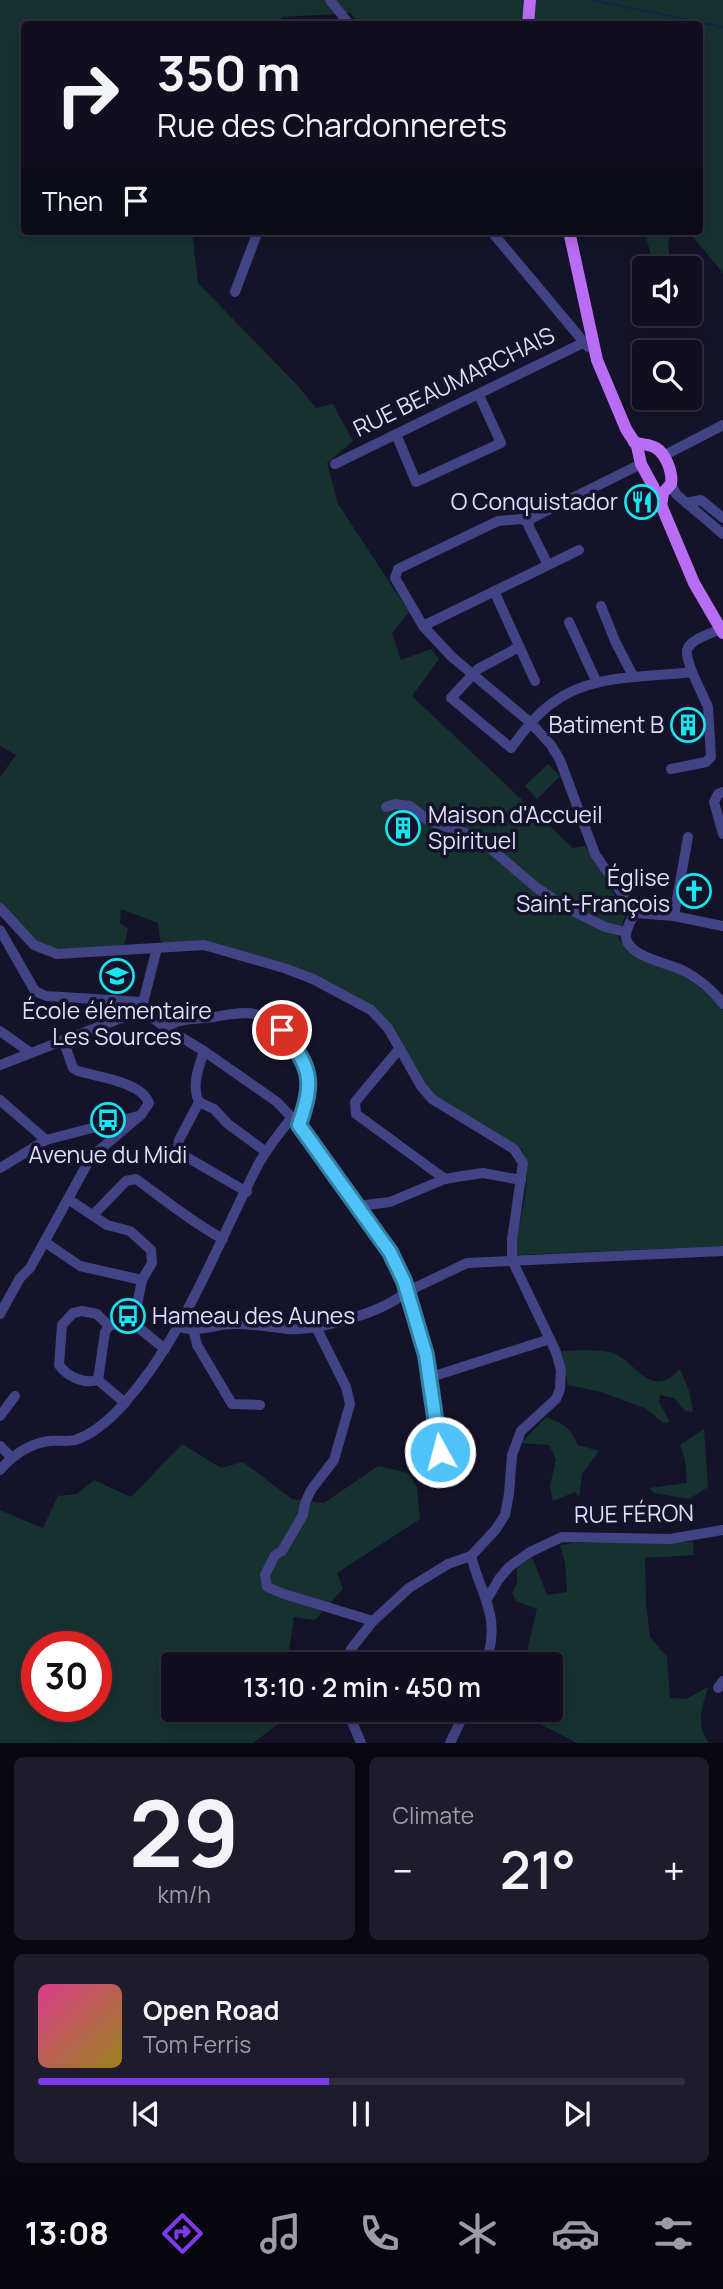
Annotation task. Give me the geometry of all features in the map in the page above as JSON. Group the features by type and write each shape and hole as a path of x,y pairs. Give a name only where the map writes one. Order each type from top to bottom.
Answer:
{"main road":[{"path":"528,21 530,0"},
{"path":"570,235 588,319 585,340 596,357 626,429 666,488"},
{"path":"640,452 657,448 671,473 661,507 694,583 722,631"}],"street":[{"path":"330,0 347,21"},
{"path":"235,292 256,235"},
{"path":"494,235 585,340"},
{"path":"572,328 588,319"},
{"name":"RUE BEAUMARCHAIS","path":"335,464 479,395 585,340"},
{"path":"396,434 416,482 500,443 479,395"},
{"path":"663,456 723,425"},
{"path":"528,522 640,452"},
{"path":"666,488 723,534"},
{"path":"686,503 702,500 723,518"},
{"path":"548,565 528,522 522,519 498,521 398,569 395,578 423,626 452,657 531,723 551,745 595,853 635,913"},
{"path":"423,626 579,550"},
{"path":"494,591 536,681"},
{"path":"601,606 632,676"},
{"path":"569,622 597,683"},
{"path":"671,769 706,762 711,757 708,707 687,654 688,647 694,642 722,631"},
{"path":"519,647 471,674 451,698 511,748 551,704 571,691 632,676 692,672"},
{"path":"723,792 718,794 714,802 723,834"},
{"path":"386,807 395,804 410,806 429,821 477,837 537,888 565,907 605,927 626,932"},
{"path":"674,916 688,837"},
{"path":"0,908 34,945 57,954 204,945 313,979 371,1010 388,1028 421,1086 432,1098 514,1149 523,1163 512,1240 512,1260 550,1339 561,1370 560,1389 556,1399 521,1431 512,1455 505,1515 496,1529 471,1556 448,1564 409,1588 373,1621 350,1652"},
{"path":"635,913 674,916 723,926"},
{"path":"635,913 626,932 626,939 634,951 683,971 711,990 723,1004"},
{"path":"0,930 35,990 46,996 142,1006 166,1028 263,1091 295,1121 390,1252 404,1281 431,1377 440,1452"},
{"path":"142,1006 157,948"},
{"path":"0,1065 142,1006"},
{"path":"0,1470 11,1457 29,1447 48,1441 74,1440 108,1421 125,1403 180,1327 266,1153 295,1121 310,1088 308,1070 282,1030 266,1018 246,1013 189,1020 170,1024 166,1028"},
{"path":"0,1031 31,1053"},
{"path":"0,1314 20,1278 45,1242 92,1157 141,1115 149,1103 146,1096 133,1086 73,1068 63,1040"},
{"path":"400,1048 355,1102 356,1114 445,1179"},
{"path":"204,1051 195,1080 195,1095 199,1102 214,1109 228,1124 266,1153"},
{"path":"0,1100 46,1140"},
{"path":"199,1102 177,1146 183,1155 247,1192"},
{"path":"0,1168 46,1140 141,1115"},
{"path":"357,1206 390,1202 445,1179 482,1173 522,1180"},
{"path":"93,1215 126,1181 136,1179 200,1226 223,1239"},
{"path":"68,1199 107,1225 130,1231 151,1250 152,1262 142,1280 134,1321 165,1349"},
{"path":"45,1242 80,1266 142,1280"},
{"path":"180,1327 263,1324 290,1329 316,1327 356,1317 399,1299 407,1292 467,1263 723,1251"},
{"path":"109,1326 97,1314 82,1311 73,1313 62,1325 59,1365 65,1373 81,1380 98,1380 125,1403"},
{"path":"98,1380 104,1332 109,1326 134,1321"},
{"path":"316,1327 346,1387 350,1404 334,1460 311,1490 303,1515 282,1550 275,1555 265,1575 267,1587 373,1621"},
{"path":"193,1328 197,1345 232,1404 260,1405"},
{"path":"431,1377 550,1339"},
{"path":"0,1416 15,1396"},
{"path":"0,1446 11,1457"},
{"name":"RUE FÉRON","path":"487,1599 509,1567 530,1552 562,1537 670,1539 723,1530"},
{"path":"471,1556 487,1599 494,1634 489,1652"},
{"path":"352,1722 361,1743"},
{"path":"450,1743 461,1722"}],"green space":[{"path":"0,0 723,0 723,273 691,235 703,235 703,21 356,21 351,13 282,17 280,21 21,21 21,235 192,235 198,283 316,408 333,404 353,441 327,463 338,504 409,612 392,633 401,660 431,649 439,659 412,696 573,848 585,846 626,913 618,938 628,950 682,975 718,1001 723,1010 723,1246 515,1255 527,1174 522,1150 433,1094 423,1083 393,1027 280,963 164,944 160,940 158,923 121,909 120,923 128,929 124,945 114,948 46,949 0,907 0,777 16,755 0,746"},
{"path":"645,235 669,235 670,256 651,256"},
{"path":"548,764 560,776 537,799 525,786"},
{"path":"562,1351 612,1353 654,1381 670,1378 680,1369 689,1391 693,1412 685,1411 674,1398 660,1395 659,1402 670,1422 663,1423 645,1408 601,1392 568,1385"},
{"path":"546,1417 565,1426 578,1445 599,1451 582,1474 579,1497 575,1492 553,1501 550,1486 556,1459 549,1445 521,1443"},
{"path":"704,1429 708,1487 689,1499 654,1493 649,1488 687,1483 685,1460 680,1445"},
{"path":"182,1444 221,1468 243,1462 292,1499 324,1503 378,1466 408,1473 417,1487 420,1519 337,1573 343,1589 315,1620 294,1617 289,1652 161,1652 161,1722 278,1722 253,1743 0,1743 0,1510 43,1528 58,1496 77,1494 94,1480 131,1497"},
{"path":"693,1542 694,1555 645,1558 646,1603 650,1637 667,1657 670,1698 686,1699 708,1687 701,1722 709,1743 577,1743 536,1722 563,1722 563,1652 527,1652 537,1609 516,1601 512,1593 517,1583 517,1568 532,1557 547,1595 567,1592 565,1563 560,1545"}],"waterway":[{"path":"592,0 694,21"},
{"path":"703,23 723,27"}],"place":[{"name":"O Conquistador","path":"642,502"},
{"name":"Batiment B","path":"688,725"},
{"name":"Maison d'Accueil Spirituel","path":"403,828"},
{"name":"Église Saint-François","path":"694,891"},
{"name":"École élémentaire Les Sources","path":"117,976"},
{"name":"Avenue du Midi","path":"108,1120"},
{"name":"Hameau des Aunes","path":"128,1316"}],"route":[{"path":"282,1030 308,1070 310,1088 299,1125 390,1252 404,1281 431,1377 440,1452"}]}
